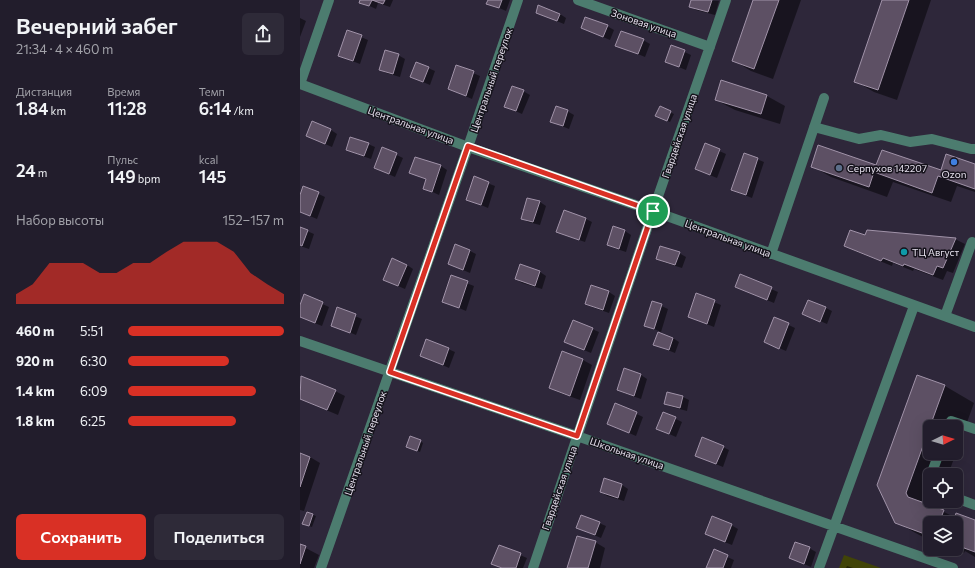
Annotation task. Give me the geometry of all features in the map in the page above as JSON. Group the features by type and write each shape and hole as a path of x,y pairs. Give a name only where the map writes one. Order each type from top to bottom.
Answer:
{"street":[{"path":"300,84 329,0"},
{"name":"Центральный переулок","path":"321,568 518,0"},
{"name":"Зоновая улица","path":"578,0 710,47"},
{"name":"Гвардейская улица","path":"533,568 653,211 726,0"},
{"name":"Центральная улица","path":"300,84 468,146 975,327"},
{"path":"771,254 824,98"},
{"path":"814,127 859,139 881,135 910,142 932,139 975,149"},
{"path":"945,316 972,242"},
{"path":"819,568 914,306"},
{"name":"Школьная улица","path":"300,341 577,436 953,568"},
{"path":"963,424 975,429"},
{"path":"963,501 975,505"}],"shaded area":[{"path":"844,555 881,568 839,568"}],"building":[{"path":"360,0 372,0 369,6 359,3"},
{"path":"372,0 385,0 383,4"},
{"path":"488,0 502,0 499,8 486,4"},
{"path":"691,0 712,0 708,12 689,7"},
{"path":"753,0 779,0 754,69 732,61"},
{"path":"882,0 909,0 878,90 854,82"},
{"path":"538,5 560,14 557,21 536,13"},
{"path":"585,17 608,25 603,37 581,28"},
{"path":"347,30 362,35 353,61 338,56"},
{"path":"621,31 644,39 638,54 615,46"},
{"path":"671,45 685,50 679,67 665,62"},
{"path":"385,50 399,54 393,74 379,70"},
{"path":"416,62 429,67 423,82 410,77"},
{"path":"456,65 474,71 466,96 448,89"},
{"path":"721,80 767,95 761,114 715,100"},
{"path":"512,86 524,90 516,111 504,107"},
{"path":"556,106 568,110 563,126 550,122"},
{"path":"660,106 671,111 667,121 655,116"},
{"path":"312,121 331,129 325,144 306,136"},
{"path":"350,137 369,143 364,156 346,150"},
{"path":"705,143 720,149 710,175 695,169"},
{"path":"818,145 876,165 882,150 941,170 946,154 975,164 975,189 938,176 932,193 874,172 869,187 811,167"},
{"path":"382,147 397,153 389,174 374,168"},
{"path":"744,153 758,158 746,195 731,190"},
{"path":"415,157 441,165 432,192 423,189 426,179 409,173"},
{"path":"474,176 489,182 481,205 466,200"},
{"path":"303,186 319,192 310,216 300,212 300,195"},
{"path":"527,198 540,201 533,222 521,219"},
{"path":"564,210 586,218 579,240 556,232"},
{"path":"613,226 625,230 619,249 607,245"},
{"path":"300,227 308,230 302,246 300,245"},
{"name":"ТЦ Август","path":"850,230 865,235 867,230 956,238 943,268 937,266 933,275 883,258 881,261 844,246"},
{"path":"455,244 470,250 463,270 448,264"},
{"path":"660,246 680,252 675,265 656,259"},
{"path":"392,258 407,265 398,286 383,280"},
{"path":"520,264 540,271 535,286 515,279"},
{"path":"740,274 772,287 767,300 735,287"},
{"path":"451,275 468,281 459,308 442,302"},
{"path":"591,285 609,291 603,310 585,304"},
{"path":"696,293 715,300 707,324 688,317"},
{"path":"304,294 323,302 315,323 300,317 300,305"},
{"path":"808,300 826,307 820,322 802,314"},
{"path":"652,301 662,304 654,329 644,326"},
{"path":"337,307 356,314 350,333 331,326"},
{"path":"774,317 789,323 779,349 764,342"},
{"path":"573,320 593,328 584,350 564,342"},
{"path":"658,332 673,338 669,350 653,345"},
{"path":"426,339 449,348 443,365 420,356"},
{"path":"562,351 583,359 570,396 549,388"},
{"path":"624,368 641,374 634,396 617,390"},
{"path":"917,375 945,385 932,420 923,420 923,446 906,493 908,497 923,502 923,508 938,508 944,510 942,516 923,516 923,533 895,523 877,485"},
{"path":"301,376 336,390 327,410 300,399"},
{"path":"667,392 683,396 680,408 664,404"},
{"path":"615,403 637,412 629,433 607,424"},
{"path":"663,412 676,417 669,434 656,429"},
{"path":"410,436 421,440 417,451 406,447"},
{"path":"702,437 724,446 716,464 695,456"},
{"path":"300,453 310,457 300,487"},
{"path":"604,478 622,484 618,498 600,492"},
{"path":"307,512 313,514 309,526 302,524"},
{"path":"956,513 975,520 975,552 963,548 963,516 955,516"},
{"path":"581,515 600,522 595,535 576,528"},
{"path":"712,516 732,524 725,542 705,534"},
{"path":"577,536 596,541 588,568 567,568"},
{"path":"795,542 810,547 804,564 789,558"},
{"path":"300,544 306,546 300,564"},
{"path":"499,545 521,553 516,568 502,568 491,564"},
{"path":"714,549 728,555 723,568 706,568"}],"place":[{"name":"Ozon","path":"954,162"},
{"name":"Серпухов 142207","path":"839,168"},
{"name":"ТЦ Август","path":"904,252"}],"route":[{"path":"468,146 653,211 577,436 390,372 468,146"}]}
